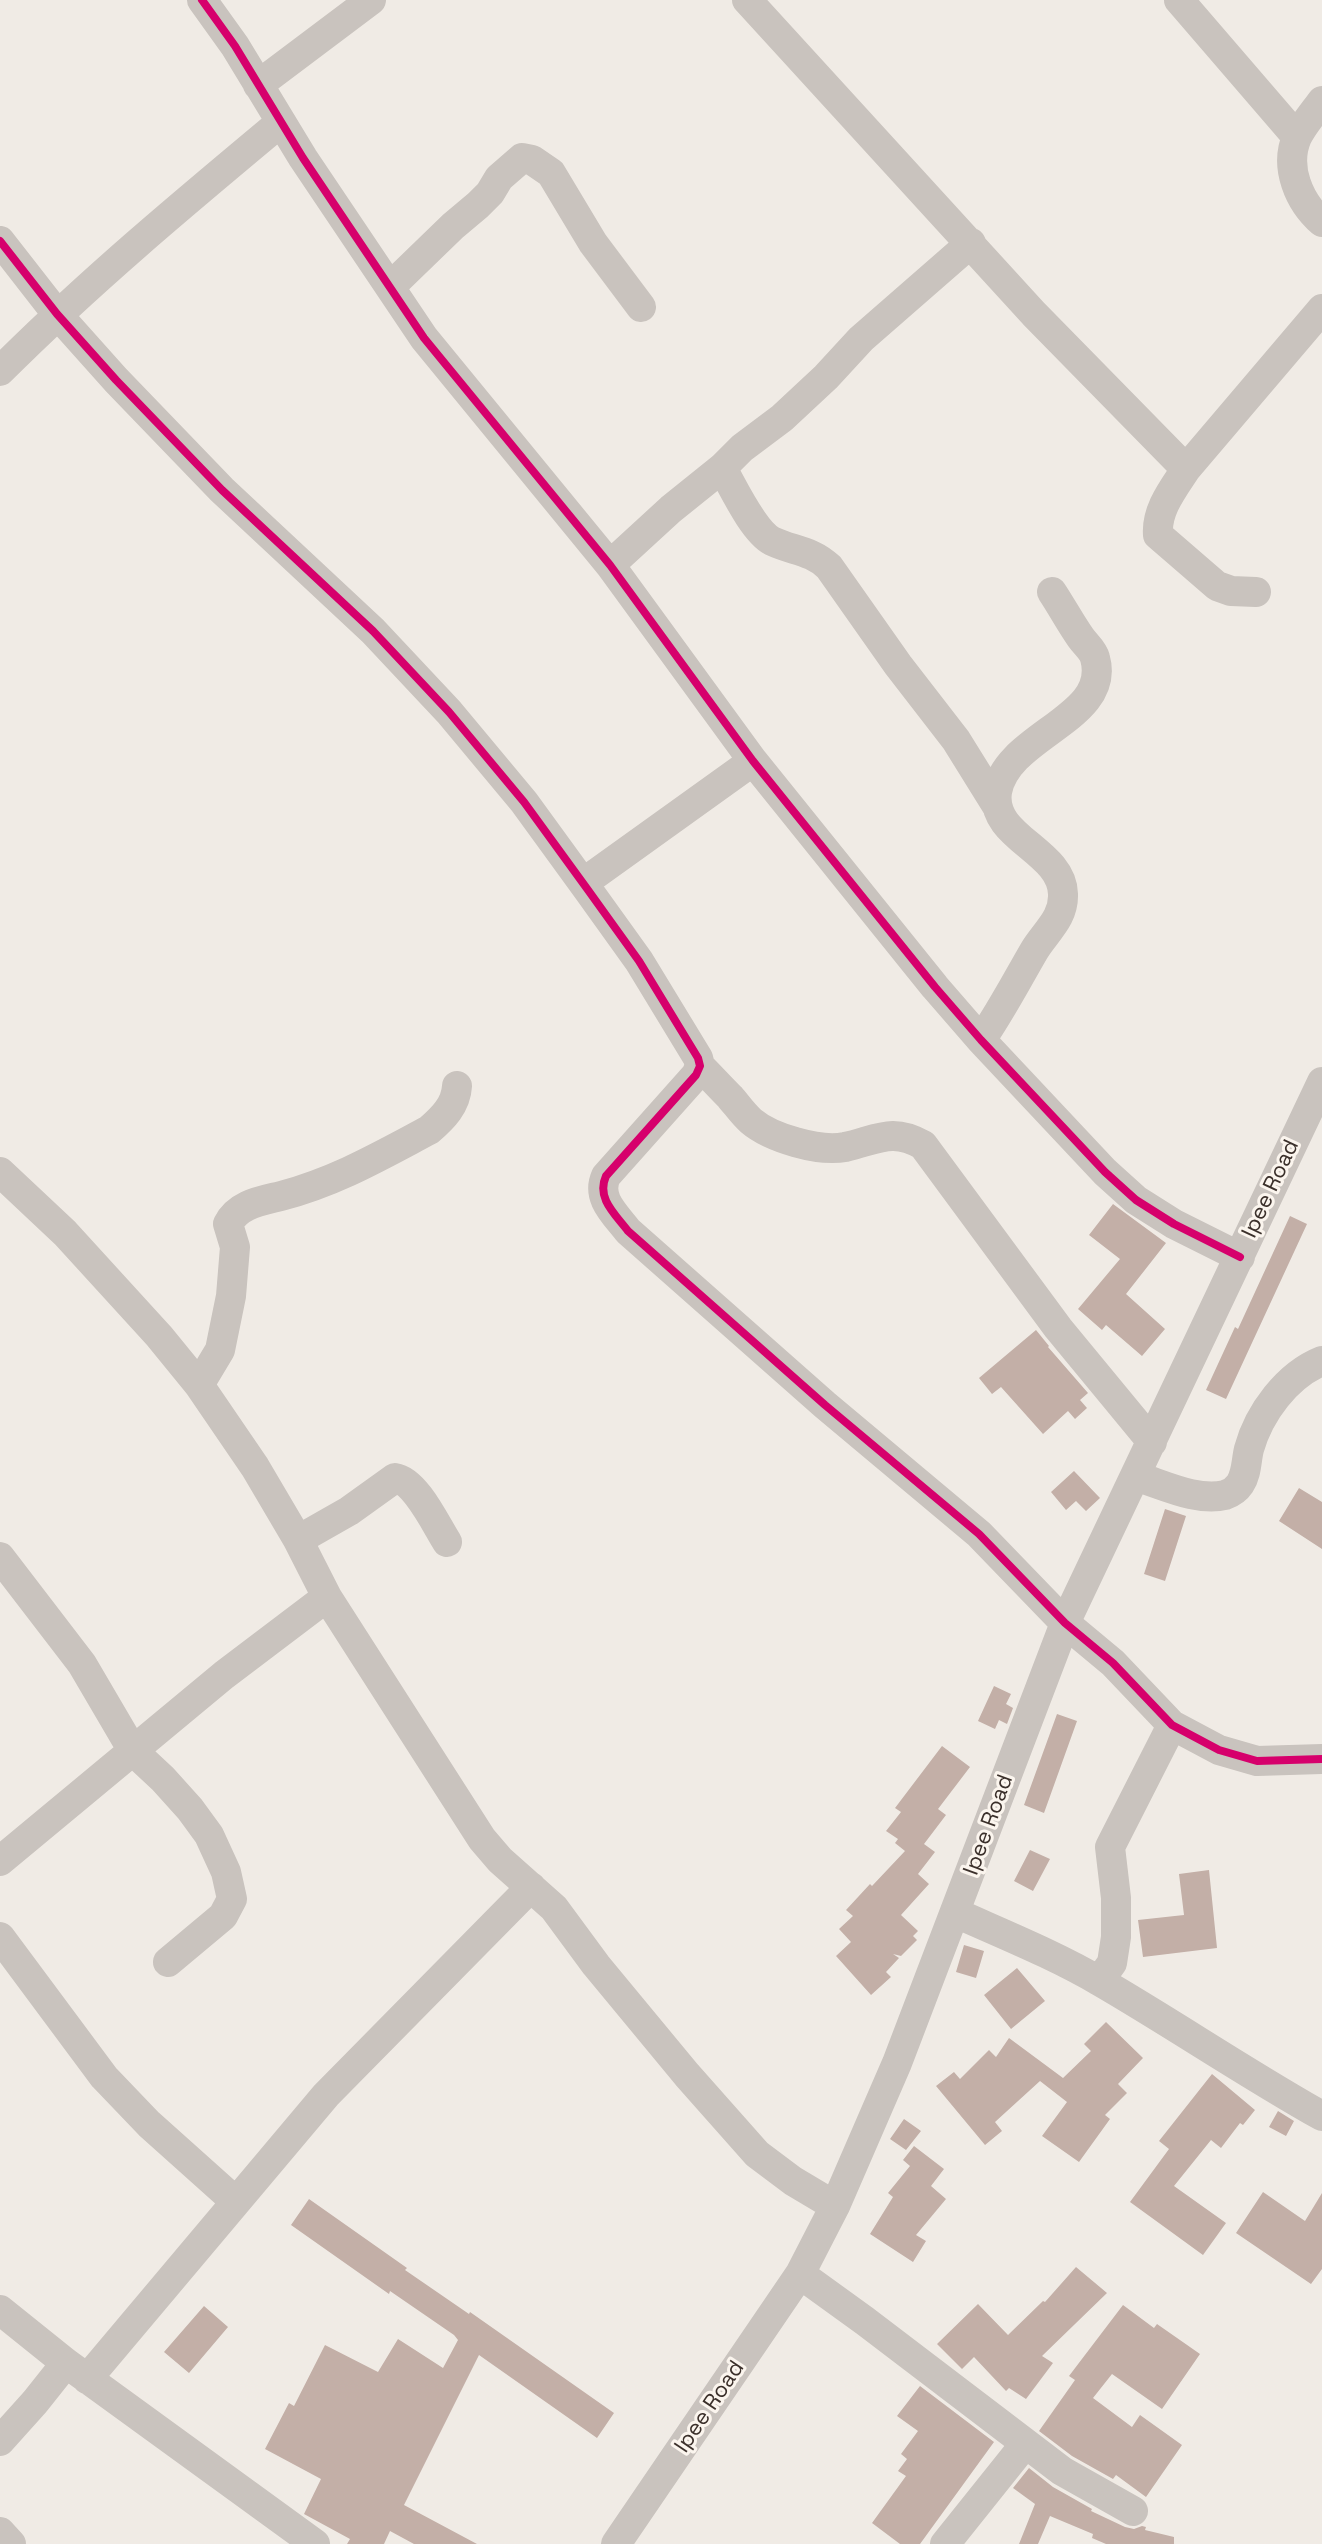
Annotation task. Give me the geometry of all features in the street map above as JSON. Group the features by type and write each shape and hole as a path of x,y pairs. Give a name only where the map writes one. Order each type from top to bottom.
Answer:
{"street":[{"path":"202,0 424,338 610,565 753,761 935,987 1105,1172 1136,1200 1174,1224 1240,1257"},
{"path":"747,0 1034,314 1186,469"},
{"path":"1179,0 1297,137"},
{"path":"258,85 362,2"},
{"path":"1322,101 1297,137 1292,158 1294,178 1302,199 1322,222"},
{"path":"0,371 57,314 281,122"},
{"path":"390,287 484,199 499,178 522,158 532,160 551,173 593,243 641,307"},
{"path":"0,241 57,314 222,490 373,631 524,802 639,961 700,1066 749,1120 764,1130 806,1144 841,1148 890,1135 908,1136 923,1145 1058,1328 1152,1442"},
{"path":"610,565 742,448 782,418 861,339 971,243"},
{"path":"1256,592 1231,591 1217,586 1158,535 1157,523 1186,469 1322,309"},
{"path":"722,468 751,517 770,540 817,556 829,567 956,740 1003,820 1060,873 1064,893 1062,911 1035,949 1004,1008 981,1040"},
{"path":"997,806 997,791 1010,766 1026,747 1068,718 1085,702 1098,673 1095,654 1052,592"},
{"path":"583,883 753,761"},
{"path":"700,1066 696,1075 606,1176 602,1185 603,1198 628,1231 825,1405 979,1534 1065,1623 1113,1663 1172,1725 1219,1750 1257,1761 1322,1759"},
{"name":"Ipee Road","path":"616,2544 800,2274 835,2206 897,2063 1065,1623 1322,1082"},
{"path":"199,1385 220,1350 231,1296 235,1247 228,1224 232,1215 248,1205 332,1181 429,1130 442,1119 452,1104 457,1086"},
{"path":"0,1172 65,1233 199,1385 255,1467 327,1597 482,1839 500,1860 554,1908 596,1965 747,2143 793,2181 835,2206"},
{"path":"1135,1476 1192,1494 1223,1496 1233,1492 1247,1468 1249,1449 1281,1390 1299,1374 1322,1361"},
{"path":"298,1540 395,1478 408,1483 447,1542"},
{"path":"0,1557 82,1664 133,1751 190,1809 209,1835 226,1872 232,1899 223,1916 168,1962"},
{"path":"0,1861 224,1675 327,1597"},
{"path":"1099,1981 1112,1963 1116,1937 1116,1898 1110,1847 1172,1725"},
{"path":"0,2441 35,2402 77,2371 235,2201 326,2095 531,1887"},
{"path":"956,1913 1099,1981 1251,2076 1322,2116"},
{"path":"0,1937 104,2077 149,2124 235,2201"},
{"path":"800,2274 1062,2471 1133,2511"},
{"path":"0,2310 77,2371 315,2544"},
{"path":"945,2544 1025,2444"},
{"path":"0,2532 11,2544"}],"building":[{"path":"1113,1204 1166,1243 1126,1294 1165,1329 1142,1356 1106,1325 1102,1330 1078,1309 1120,1259 1089,1235"},
{"path":"1290,1216 1307,1224 1226,1399 1206,1390"},
{"path":"1036,1330 1088,1393 1080,1400 1087,1408 1075,1419 1068,1411 1043,1434 1001,1387 992,1394 979,1378"},
{"path":"1074,1471 1100,1498 1086,1511 1076,1501 1066,1510 1051,1492"},
{"path":"1299,1488 1322,1502 1322,1549 1279,1521"},
{"path":"1165,1509 1186,1516 1165,1581 1144,1574"},
{"path":"994,1686 1011,1694 1006,1704 1013,1708 1007,1724 999,1720 995,1729 978,1721"},
{"path":"1057,1714 1077,1721 1044,1813 1024,1805"},
{"path":"942,1746 970,1767 938,1809 946,1815 924,1844 935,1852 918,1874 929,1884 901,1915 918,1931 913,1936 917,1940 901,1956 893,1954 899,1958 886,1972 891,1977 871,1995 836,1956 851,1942 839,1929 853,1916 846,1910 905,1851 895,1843 898,1839 886,1831 901,1812 895,1808"},
{"path":"1030,1850 1050,1859 1033,1891 1014,1881"},
{"path":"1209,1870 1217,1948 1143,1957 1138,1920 1184,1915 1179,1874"},
{"path":"964,1945 984,1951 976,1978 956,1972"},
{"path":"1017,1968 1045,2001 1011,2029 984,1995"},
{"path":"1106,2022 1143,2058 1118,2084 1127,2093 1105,2115 1110,2119 1079,2162 1042,2136 1067,2102 1040,2081 995,2122 1002,2131 985,2145 936,2086 954,2072 960,2079 989,2050 996,2057 1009,2038 1063,2078 1091,2051 1084,2044"},
{"path":"1212,2074 1255,2110 1243,2125 1240,2123 1221,2148 1211,2140 1174,2186 1226,2223 1203,2255 1130,2202 1169,2149 1159,2141"},
{"path":"1278,2111 1294,2121 1286,2136 1269,2127"},
{"path":"904,2119 921,2131 906,2150 890,2139"},
{"path":"914,2146 944,2169 931,2186 946,2199 916,2235 926,2241 913,2262 870,2234 893,2197 888,2193 910,2166 903,2160"},
{"path":"1263,2192 1305,2221 1322,2193 1322,2269 1311,2284 1236,2233"},
{"path":"309,2199 407,2268 405,2270 614,2413 597,2438 479,2355 404,2505 477,2544 414,2544 390,2531 384,2544 347,2544 350,2539 304,2514 321,2479 265,2449 289,2403 294,2406 325,2345 378,2372 398,2339 443,2368 458,2340 291,2225"},
{"path":"1076,2267 1107,2293 1042,2356 1053,2363 1026,2399 1009,2388 1006,2391 974,2357 962,2369 937,2344 978,2304 1008,2335 1045,2302"},
{"path":"1123,2305 1154,2328 1157,2324 1200,2354 1162,2409 1112,2374 1093,2398 1132,2427 1140,2415 1182,2445 1146,2497 1116,2475 1113,2479 1072,2456 1039,2431 1075,2380 1069,2376"},
{"path":"204,2306 228,2327 189,2373 164,2352"},
{"path":"920,2386 994,2442 920,2544 900,2544 872,2523 906,2476 898,2471 907,2459 901,2454 918,2431 897,2416"},
{"path":"1029,2468 1091,2511 1125,2527 1134,2529 1142,2526 1146,2527 1145,2530 1174,2537 1174,2544 1106,2544 1092,2538 1093,2534 1050,2516 1038,2544 1019,2544 1035,2504 1013,2488"}],"cycle path":[{"path":"202,0 424,338 610,565 753,761 935,987 1105,1172 1136,1200 1174,1224 1240,1257"},
{"path":"0,241 57,314 116,380 222,490 373,631 449,712 524,802 639,961 700,1066 696,1075 606,1176 605,1199 628,1231 825,1405 979,1534 1065,1623 1113,1663 1172,1725 1219,1750 1257,1761 1322,1759"}]}
